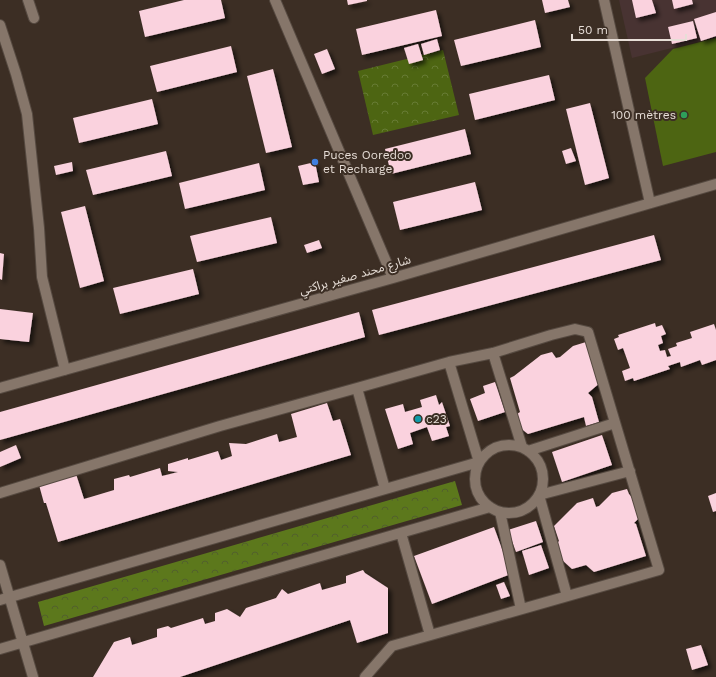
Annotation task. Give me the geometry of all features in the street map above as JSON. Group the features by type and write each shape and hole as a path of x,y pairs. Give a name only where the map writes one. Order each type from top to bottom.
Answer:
{"street":[{"path":"28,0 34,18"},
{"path":"275,0 393,278"},
{"path":"604,0 650,203"},
{"path":"0,25 27,114 39,228 42,277 65,370"},
{"name":"شارع محند صغير براكتي","path":"0,388 393,278 716,184"},
{"path":"0,493 213,428 450,362 493,352 551,335 575,330 588,332 659,570 392,646 365,677"},
{"path":"493,352 525,449"},
{"path":"450,362 479,462"},
{"path":"357,388 385,489"},
{"path":"525,449 615,423"},
{"path":"512,445 525,449 532,453 539,462 543,484 539,495 532,504 523,510 512,513 500,512 490,507 482,499 476,489 475,478 477,467 479,462 490,450 500,446 512,445"},
{"path":"5,599 479,462"},
{"path":"539,495 630,471"},
{"path":"539,495 567,596"},
{"path":"0,649 490,507"},
{"path":"500,512 521,609"},
{"path":"401,533 430,635"},
{"path":"0,565 5,599 23,642 33,677"}],"shaded area":[{"path":"619,0 716,0 716,37 632,58"}],"green space":[{"name":"100 mètres","path":"716,38 716,152 663,166 645,78 673,49"},
{"path":"443,50 459,115 373,135 358,71"},
{"path":"455,481 462,505 44,626 38,602"}],"building":[{"path":"184,0 221,0 225,18 145,37 139,11"},
{"path":"347,0 367,0 367,1 348,5"},
{"path":"542,0 568,0 570,7 545,13"},
{"path":"632,0 652,0 656,13 636,18"},
{"path":"672,0 692,0 693,4 674,9"},
{"path":"436,10 442,36 362,55 356,29"},
{"path":"716,12 716,36 701,41 694,19"},
{"path":"535,20 541,47 461,66 454,40"},
{"path":"693,21 697,38 672,44 668,27"},
{"path":"437,39 440,50 424,55 421,44"},
{"path":"418,44 423,60 409,64 404,48"},
{"path":"231,46 237,72 157,92 150,66"},
{"path":"327,49 335,69 322,74 314,54"},
{"path":"273,69 292,147 266,153 247,76"},
{"path":"549,75 555,100 475,120 469,94"},
{"path":"152,99 158,124 79,143 73,118"},
{"path":"590,103 609,178 585,185 566,109"},
{"path":"465,129 471,154 391,174 385,149"},
{"path":"571,148 576,161 566,164 562,151"},
{"path":"166,151 172,176 93,195 86,170"},
{"path":"72,162 73,171 56,175 54,166"},
{"path":"315,162 319,182 303,185 298,166"},
{"path":"259,163 265,190 185,209 179,183"},
{"path":"475,182 482,210 400,230 393,202"},
{"path":"85,206 104,281 80,288 61,212"},
{"path":"271,217 277,243 197,262 190,236"},
{"path":"654,235 661,260 379,335 372,310"},
{"path":"319,240 322,248 307,253 304,245"},
{"path":"0,253 4,254 2,280 0,279"},
{"path":"193,269 199,294 120,314 113,288"},
{"path":"0,309 33,313 29,342 0,339"},
{"path":"359,312 365,337 0,440 0,412"},
{"path":"655,323 656,327 662,325 666,334 661,336 663,343 658,345 660,351 665,350 667,357 671,356 668,349 677,346 676,343 692,338 690,332 714,324 716,330 716,360 702,365 700,360 681,367 680,362 668,366 670,369 634,381 633,378 625,381 622,371 630,368 623,348 618,350 614,339 619,337 618,335"},
{"path":"586,342 592,351 601,382 588,393 592,397 599,422 586,426 584,417 528,434 519,427 514,416 520,412 510,378 541,355 552,352 556,358 560,357 573,346"},
{"path":"495,382 505,412 478,421 470,399 485,393 483,386"},
{"name":"c23","path":"436,395 439,405 442,402 450,426 446,427 449,436 432,441 427,427 410,433 413,444 398,449 385,409 403,404 405,412 422,407 420,400"},
{"path":"327,403 333,421 340,419 351,455 58,542 39,485 76,474 84,499 114,490 114,479 129,475 130,477 160,468 162,476 178,472 168,471 168,464 218,451 221,460 232,456 229,443 246,444 277,434 279,442 297,437 291,414"},
{"path":"602,435 612,465 562,482 552,452"},
{"path":"16,445 21,458 0,467 0,452"},
{"path":"627,489 634,500 640,517 634,523 636,524 646,556 594,572 586,565 572,569 561,559 556,544 559,541 554,526 577,503 593,498 596,507 599,506 612,493"},
{"path":"716,493 716,511 713,512 708,496"},
{"path":"536,521 543,542 516,552 508,530"},
{"path":"494,527 511,574 432,604 414,556"},
{"path":"541,545 549,568 529,575 522,551"},
{"path":"363,570 365,573 388,588 388,633 357,643 350,620 180,677 93,677 114,642 130,637 132,645 157,637 157,629 168,626 171,628 203,618 205,624 215,621 215,613 227,609 240,617 246,608 276,598 282,589 288,594 320,583 322,590 346,583 346,576"},
{"path":"504,582 510,596 501,599 496,585"},
{"path":"701,645 708,665 692,670 686,649"}],"place":[{"name":"100 mètres","path":"684,115"},
{"name":"Puces Ooredoo et Recharge","path":"315,162"},
{"name":"c23","path":"418,419"}]}
